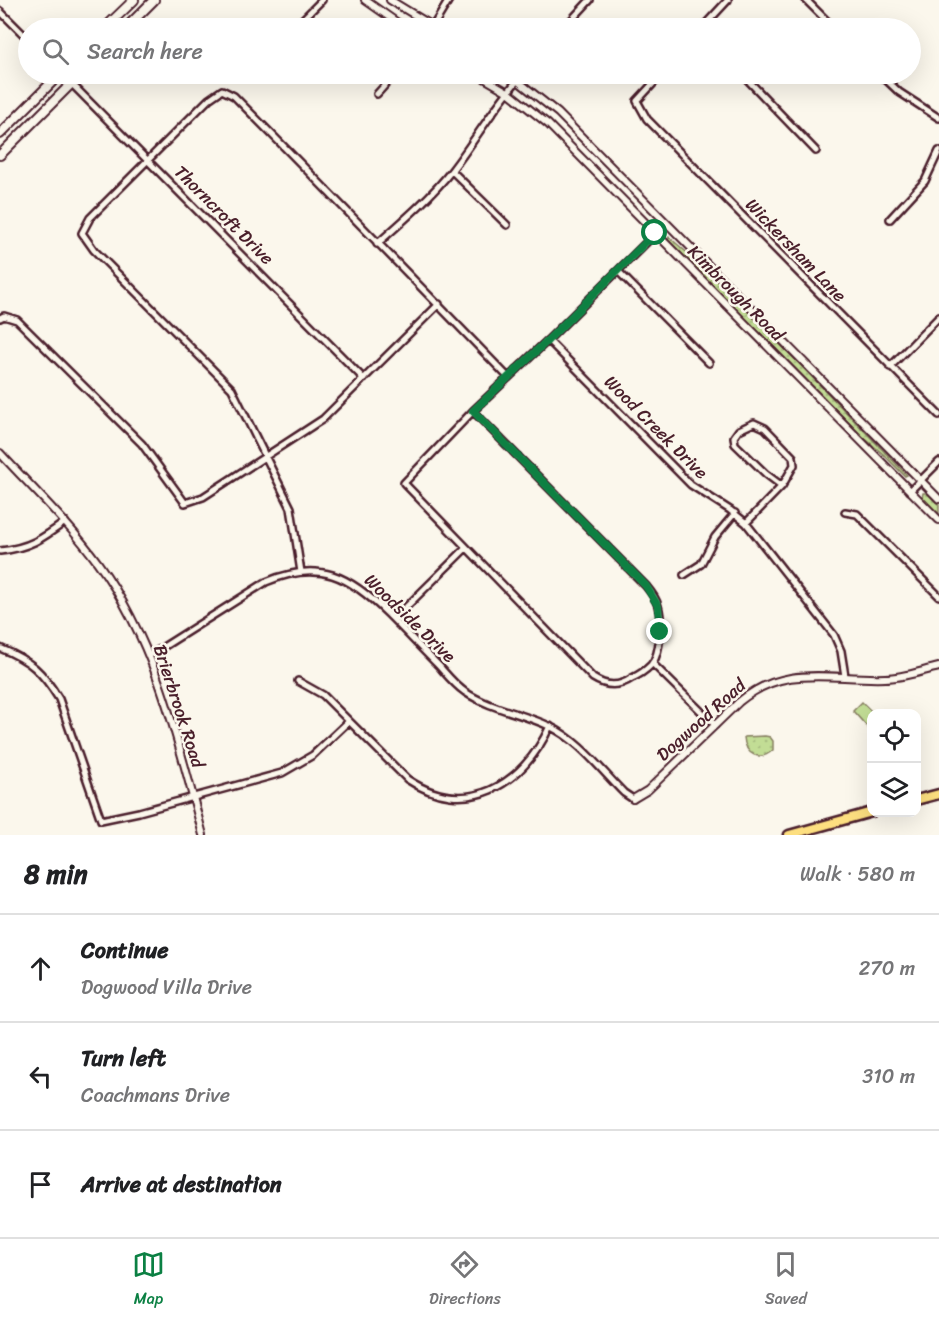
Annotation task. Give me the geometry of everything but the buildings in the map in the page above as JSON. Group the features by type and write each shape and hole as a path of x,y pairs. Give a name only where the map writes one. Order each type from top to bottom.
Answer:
{"main road":[{"path":"115,18 134,0"},
{"path":"136,18 154,0"},
{"path":"0,134 51,84"},
{"path":"0,155 71,84"},
{"path":"921,799 939,794"},
{"path":"789,835 867,814"}],"street":[{"path":"304,18 322,0"},
{"path":"365,0 391,18"},
{"path":"390,0 418,18"},
{"path":"439,18 449,0"},
{"path":"573,18 590,0"},
{"path":"711,18 728,0"},
{"path":"806,0 824,18"},
{"path":"0,11 18,29"},
{"name":"Thorncroft Drive","path":"73,84 364,378"},
{"path":"377,94 386,84"},
{"name":"Kimbrough Road","path":"494,84 508,92 548,124 939,520"},
{"path":"377,244 452,171 514,84"},
{"name":"Kimbrough Road","path":"524,84 558,113 939,499"},
{"name":"Wickersham Lane","path":"653,84 637,101 647,119 890,368 939,415"},
{"path":"752,84 816,151"},
{"path":"891,84 939,118"},
{"path":"301,572 291,508 232,389 94,250 82,233 90,218 210,99 222,90 234,96 508,377"},
{"path":"890,219 925,181 939,151"},
{"path":"452,171 507,225"},
{"path":"473,411 652,593 658,606 660,632 652,664 632,679 621,684 610,685 590,675 404,483 473,411 666,223"},
{"path":"618,271 709,363"},
{"path":"2,317 17,320 142,444 185,503 203,497 322,419 439,304"},
{"path":"890,368 939,317"},
{"name":"Wood Creek Drive","path":"548,340 691,485 735,513 746,523 834,635 842,651 845,676"},
{"path":"746,523 782,486 794,465 793,457 765,428 758,424 749,424 739,430 734,437 735,444 782,486"},
{"name":"Brierbrook Road","path":"0,453 65,522 113,586 149,656 168,708 203,835"},
{"path":"910,491 939,462"},
{"path":"845,512 856,514 939,596"},
{"path":"684,575 701,564 715,537 735,513"},
{"path":"0,551 18,549 40,541 65,522"},
{"path":"394,619 466,548"},
{"name":"Woodside Drive","path":"149,656 260,585 280,576 301,572 329,573 349,581 369,595 462,690 486,705 550,726 573,741 624,793 633,799"},
{"path":"0,648 31,663 49,682 59,699 101,820 268,778 292,768 320,750 349,721"},
{"path":"652,664 715,725"},
{"name":"Dogwood Road","path":"633,799 648,790 748,694 770,682 805,675 898,677 939,666"},
{"path":"298,681 324,695 414,784 447,796 461,797 488,791 514,777 538,749 550,726"}],"green space":[{"path":"669,237 715,277 907,475 905,476 861,435 668,240"},
{"path":"923,493 927,493 939,505 939,515 922,498"},
{"path":"862,702 869,709 867,709 867,727 853,711"},
{"path":"744,737 770,737 773,741 773,750 763,756 754,755 747,748"}],"route":[{"path":"655,233 473,411 646,586 658,606 660,632"}]}
